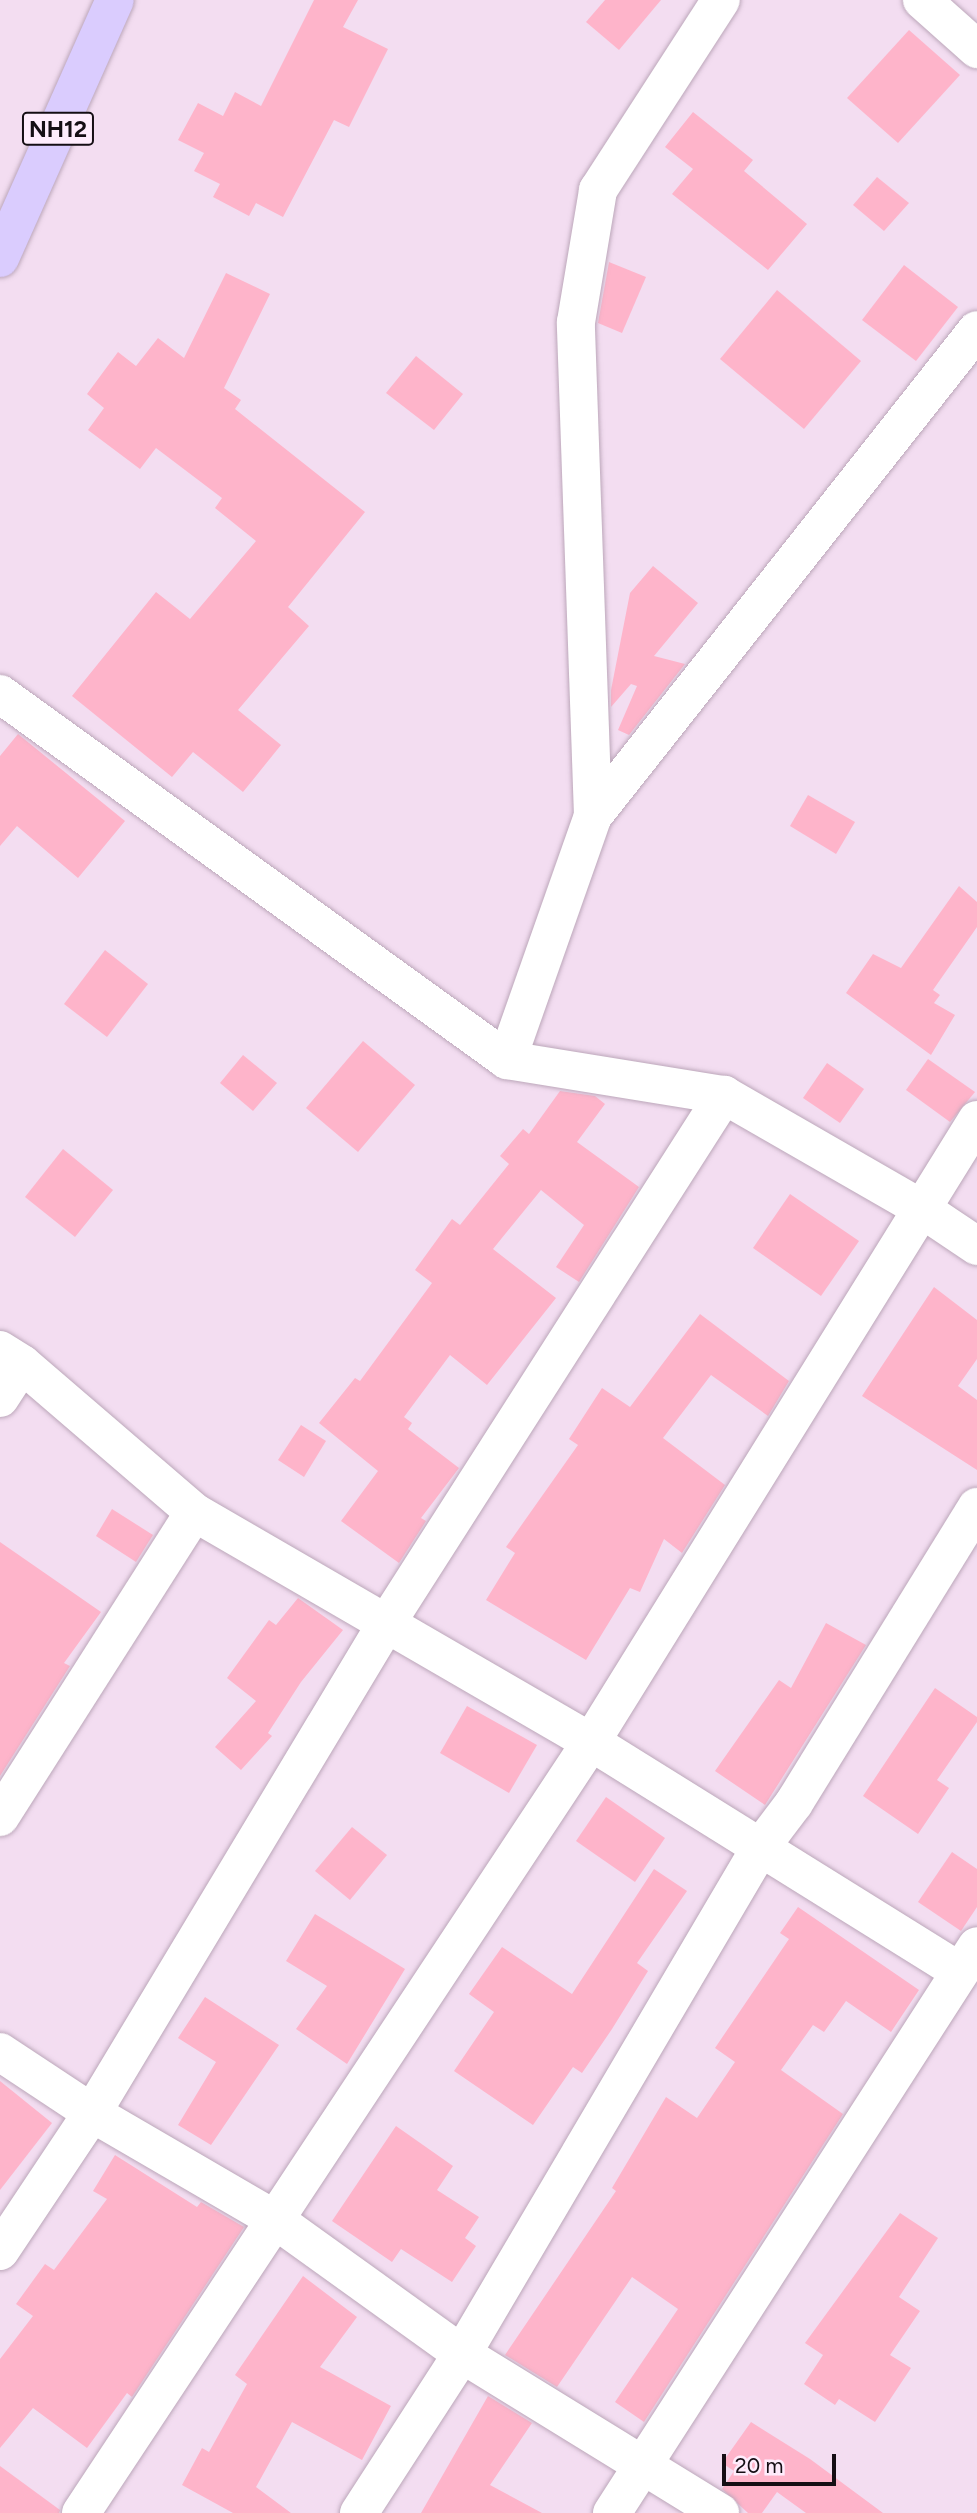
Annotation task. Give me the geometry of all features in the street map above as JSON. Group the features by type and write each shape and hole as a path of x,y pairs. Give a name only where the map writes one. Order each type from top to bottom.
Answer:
{"highway":[{"name":"NH12","path":"0,258 116,0"}],"street":[{"path":"593,816 576,322 598,190 721,0"},
{"path":"922,0 977,49"},
{"path":"507,1060 593,816 977,330"},
{"path":"0,694 507,1060 724,1095 919,1207 977,1246"},
{"path":"0,2251 92,2113 386,1624 724,1095"},
{"path":"81,2513 591,1742 919,1207 977,1120"},
{"path":"0,1398 11,1357 194,1512 591,1742 760,1847 968,1958 612,2513"},
{"path":"359,2513 462,2354 760,1847 794,1803 977,1507"},
{"path":"0,1817 194,1512"},
{"path":"0,2052 92,2113 274,2219 462,2354 641,2468 720,2513"}],"building":[{"path":"314,0 358,0 343,27 388,49 349,127 334,120 283,217 256,203 249,216 213,197 220,184 194,171 204,153 178,140 198,103 223,116 235,92 261,106"},
{"path":"605,0 661,0 619,50 586,22"},
{"path":"909,30 960,75 898,143 847,98"},
{"path":"693,112 753,160 744,171 807,224 768,270 672,194 693,169 665,147"},
{"path":"877,177 909,203 884,231 853,205"},
{"path":"609,262 646,277 622,333 598,323"},
{"path":"904,265 958,307 916,361 862,320"},
{"path":"226,273 270,294 224,388 241,400 235,409 365,512 288,607 309,626 238,710 281,745 243,792 193,752 172,777 72,696 156,592 190,619 256,541 215,508 222,498 156,448 140,469 88,430 104,408 87,394 118,352 136,366 158,338 184,358"},
{"path":"777,290 861,361 804,429 720,359"},
{"path":"416,356 463,394 434,430 386,393"},
{"path":"653,566 698,603 654,656 685,664 629,735 618,730 637,686 631,684 611,707 611,690 630,593"},
{"path":"18,734 125,821 78,878 17,826 0,846 0,756"},
{"path":"808,795 855,822 836,854 790,826"},
{"path":"959,886 977,902 977,927 933,990 940,995 934,1003 955,1015 931,1055 846,993 873,954 901,968"},
{"path":"105,950 148,984 107,1037 64,1004"},
{"path":"363,1041 415,1085 358,1152 306,1108"},
{"path":"243,1055 277,1083 253,1111 220,1083"},
{"path":"928,1059 975,1092 950,1122 906,1090"},
{"path":"827,1063 864,1089 840,1123 803,1098"},
{"path":"560,1091 595,1096 605,1104 577,1142 639,1187 579,1282 556,1267 584,1225 541,1190 493,1249 556,1298 487,1385 450,1355 404,1417 412,1423 408,1429 459,1468 421,1518 426,1521 399,1563 341,1521 378,1471 319,1423 355,1378 360,1381 432,1283 415,1270 452,1219 460,1225 509,1164 500,1156 523,1129 529,1134"},
{"path":"63,1149 113,1190 75,1237 25,1197"},
{"path":"790,1194 859,1241 821,1296 753,1248"},
{"path":"934,1287 977,1320 977,1359 958,1386 977,1400 977,1470 862,1396"},
{"path":"700,1314 789,1381 768,1416 711,1375 663,1438 725,1485 682,1553 664,1539 640,1592 630,1588 586,1660 486,1600 515,1553 506,1547 578,1445 569,1439 602,1388 630,1407"},
{"path":"301,1425 326,1441 304,1477 278,1460"},
{"path":"112,1509 153,1535 136,1562 96,1536"},
{"path":"0,1542 101,1612 64,1663 70,1666 0,1776"},
{"path":"298,1598 343,1630 301,1682 268,1733 272,1736 241,1770 215,1747 256,1701 227,1678 269,1620 276,1625"},
{"path":"826,1623 866,1645 765,1805 715,1771 779,1680 791,1688"},
{"path":"935,1688 977,1717 977,1722 937,1780 949,1788 918,1834 863,1796"},
{"path":"467,1706 537,1745 509,1793 440,1753"},
{"path":"606,1797 665,1838 635,1882 576,1841"},
{"path":"352,1827 387,1855 350,1900 315,1871"},
{"path":"952,1852 977,1869 977,1907 961,1931 918,1902"},
{"path":"654,1869 687,1891 637,1963 648,1971 612,2029 582,2073 573,2067 533,2125 454,2071 494,2012 469,1994 502,1947 572,1994"},
{"path":"798,1907 919,1990 891,2032 846,2001 824,2032 813,2025 781,2070 843,2114 644,2422 615,2402 678,2309 632,2277 557,2387 505,2355 616,2191 612,2188 666,2097 697,2118 735,2062 715,2048 789,1939 780,1933"},
{"path":"315,1914 405,1969 347,2064 296,2029 327,1986 286,1961"},
{"path":"205,1997 279,2045 211,2145 178,2125 216,2062 178,2038"},
{"path":"0,2081 52,2123 0,2190"},
{"path":"396,2126 453,2166 437,2190 479,2217 465,2238 476,2246 452,2282 401,2249 392,2262 332,2221"},
{"path":"115,2155 197,2207 201,2202 244,2227 132,2397 127,2393 87,2448 33,2408 0,2448 0,2359 33,2316 16,2304 45,2264 54,2270 107,2199 93,2191"},
{"path":"900,2213 938,2238 899,2297 920,2311 890,2355 911,2368 875,2422 839,2399 835,2405 804,2384 823,2355 805,2343"},
{"path":"303,2276 357,2317 320,2367 391,2406 362,2460 292,2422 256,2487 291,2513 233,2513 182,2485 202,2448 209,2452 247,2384 235,2375"},
{"path":"488,2396 532,2423 490,2485 542,2513 421,2513"},
{"path":"751,2422 810,2459 883,2513 806,2513 777,2492 762,2513 748,2513 722,2489 734,2471 722,2463"},
{"path":"0,2466 60,2510 59,2513 0,2513"}]}
